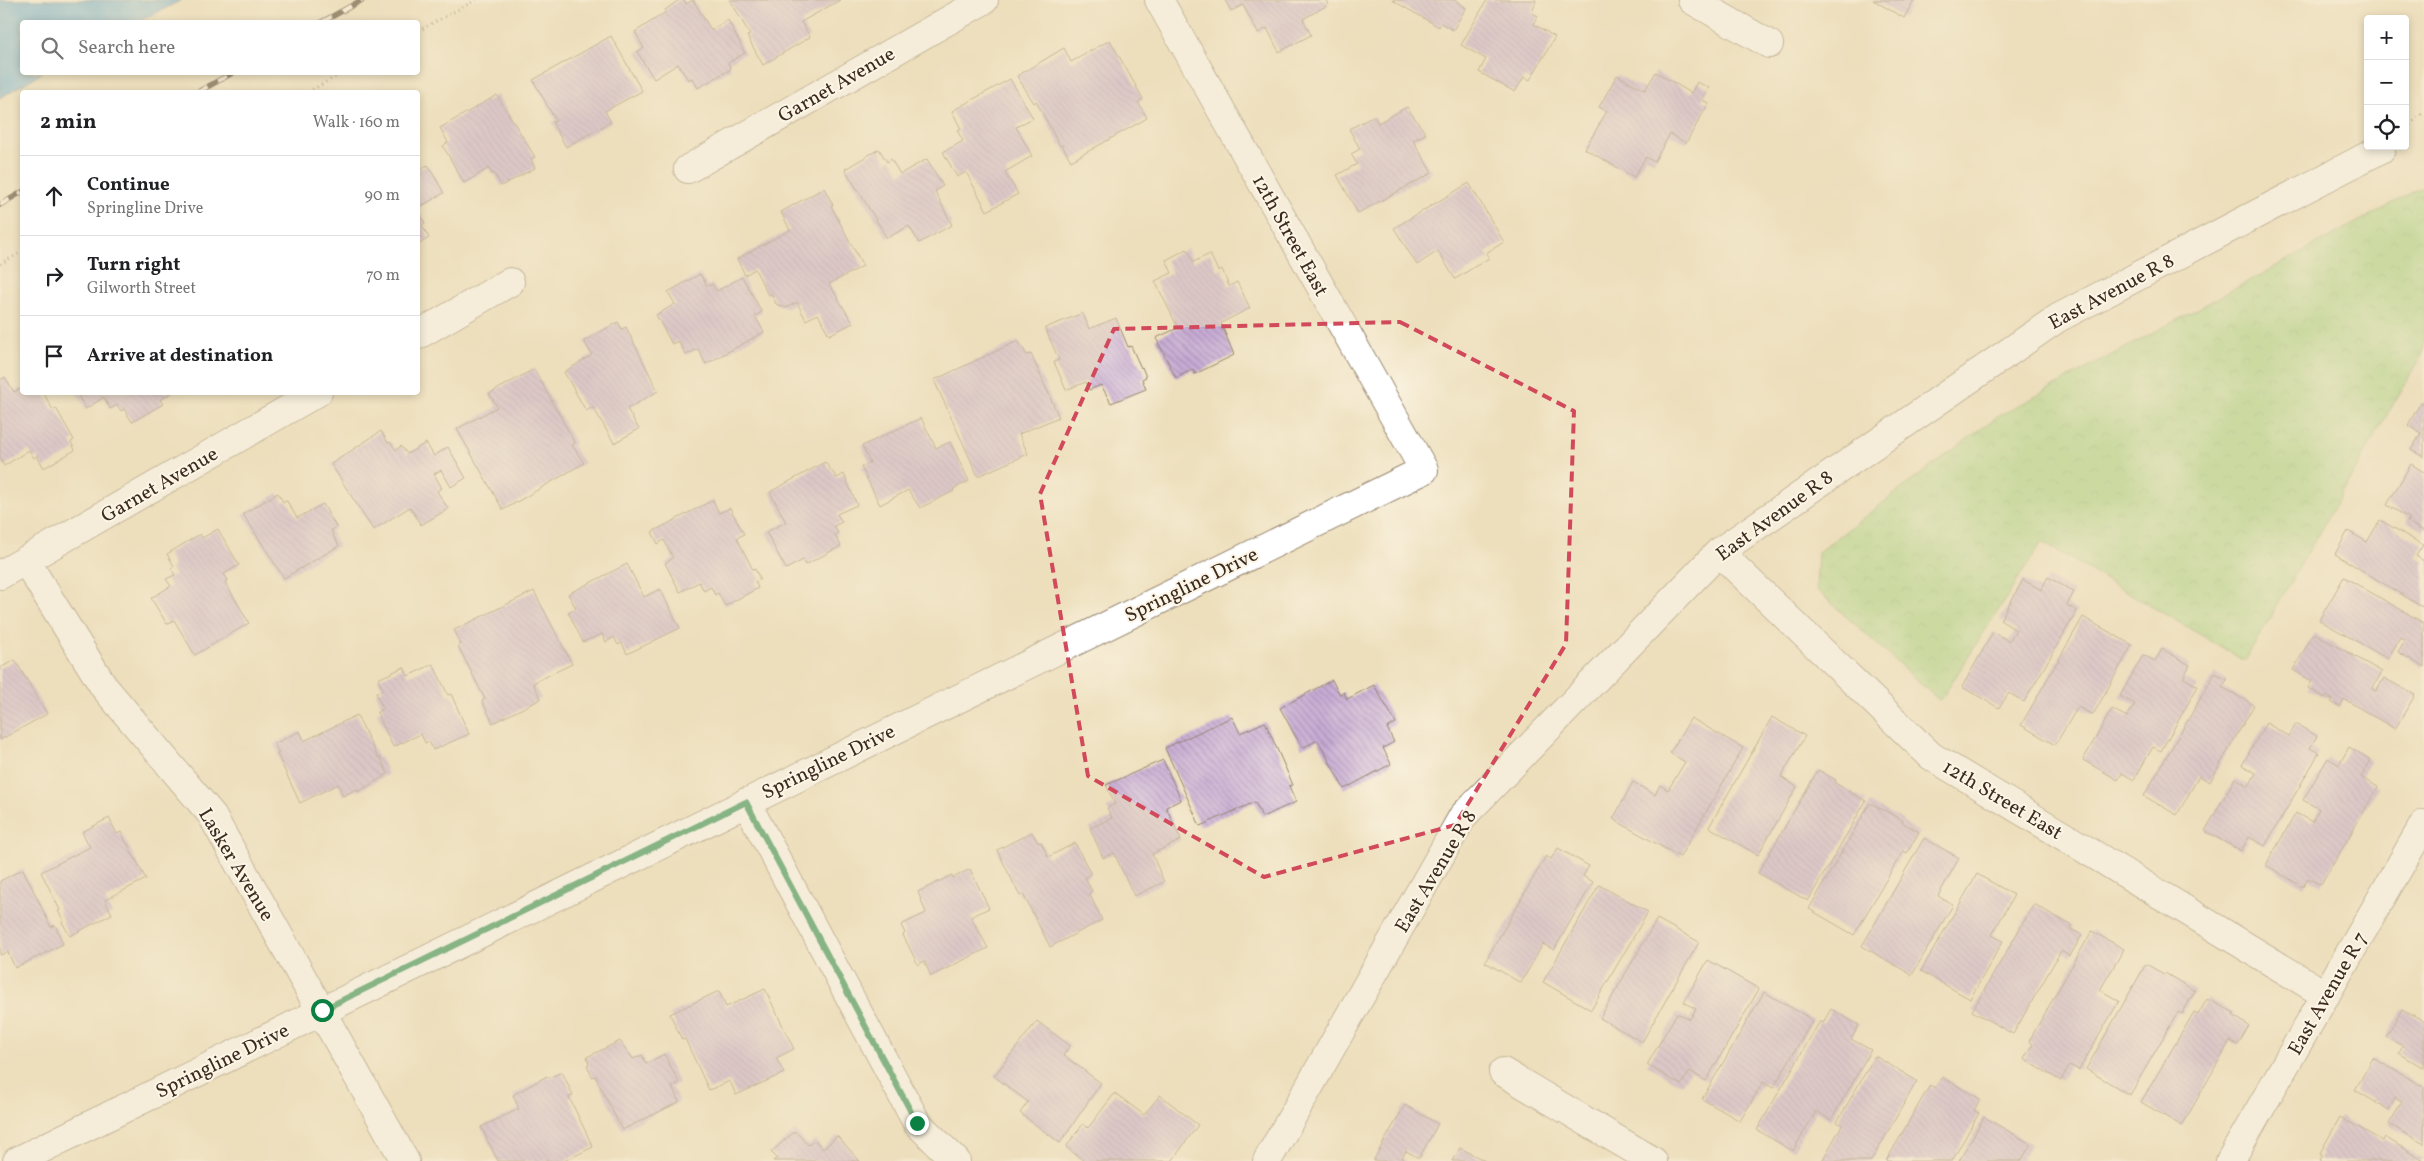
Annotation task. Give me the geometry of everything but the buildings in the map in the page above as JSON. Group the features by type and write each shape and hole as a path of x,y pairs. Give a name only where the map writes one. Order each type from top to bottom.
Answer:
{"street":[{"name":"Garnet Avenue","path":"688,169 984,0"},
{"name":"12th Street East","path":"1159,0 1424,470"},
{"path":"1692,0 1770,44"},
{"name":"East Avenue R 8","path":"1267,1161 1463,816 1719,552 2058,318 2379,150"},
{"path":"420,334 510,282"},
{"name":"Garnet Avenue","path":"0,575 313,395"},
{"name":"Springline Drive","path":"17,1161 1424,470"},
{"name":"12th Street East","path":"1719,552 1931,756 2326,995"},
{"name":"Lasker Avenue","path":"26,560 104,687 211,814 405,1161"},
{"path":"746,802 917,1123 956,1161"},
{"name":"East Avenue R 7","path":"2230,1161 2424,824"},
{"path":"1503,1072 1653,1161"}],"path":[{"path":"420,30 476,0"},
{"path":"312,90 339,75"},
{"path":"2409,125 2424,112"},
{"path":"0,264 20,253"}],"highlighted area":[{"path":"1400,322 1574,411 1566,644 1455,825 1264,877 1088,776 1040,494 1114,329"}],"green space":[{"path":"2424,186 2424,351 2245,661 2042,542 1940,701 1816,589 1818,552 1994,419"}],"water":[{"path":"0,0 182,0 142,20 20,20 20,75 39,75 0,98"}],"railway":[{"path":"326,20 362,0"},
{"path":"202,90 229,75"},
{"path":"0,205 20,193"}],"route":[{"path":"322,1010 746,802 917,1123"}]}
